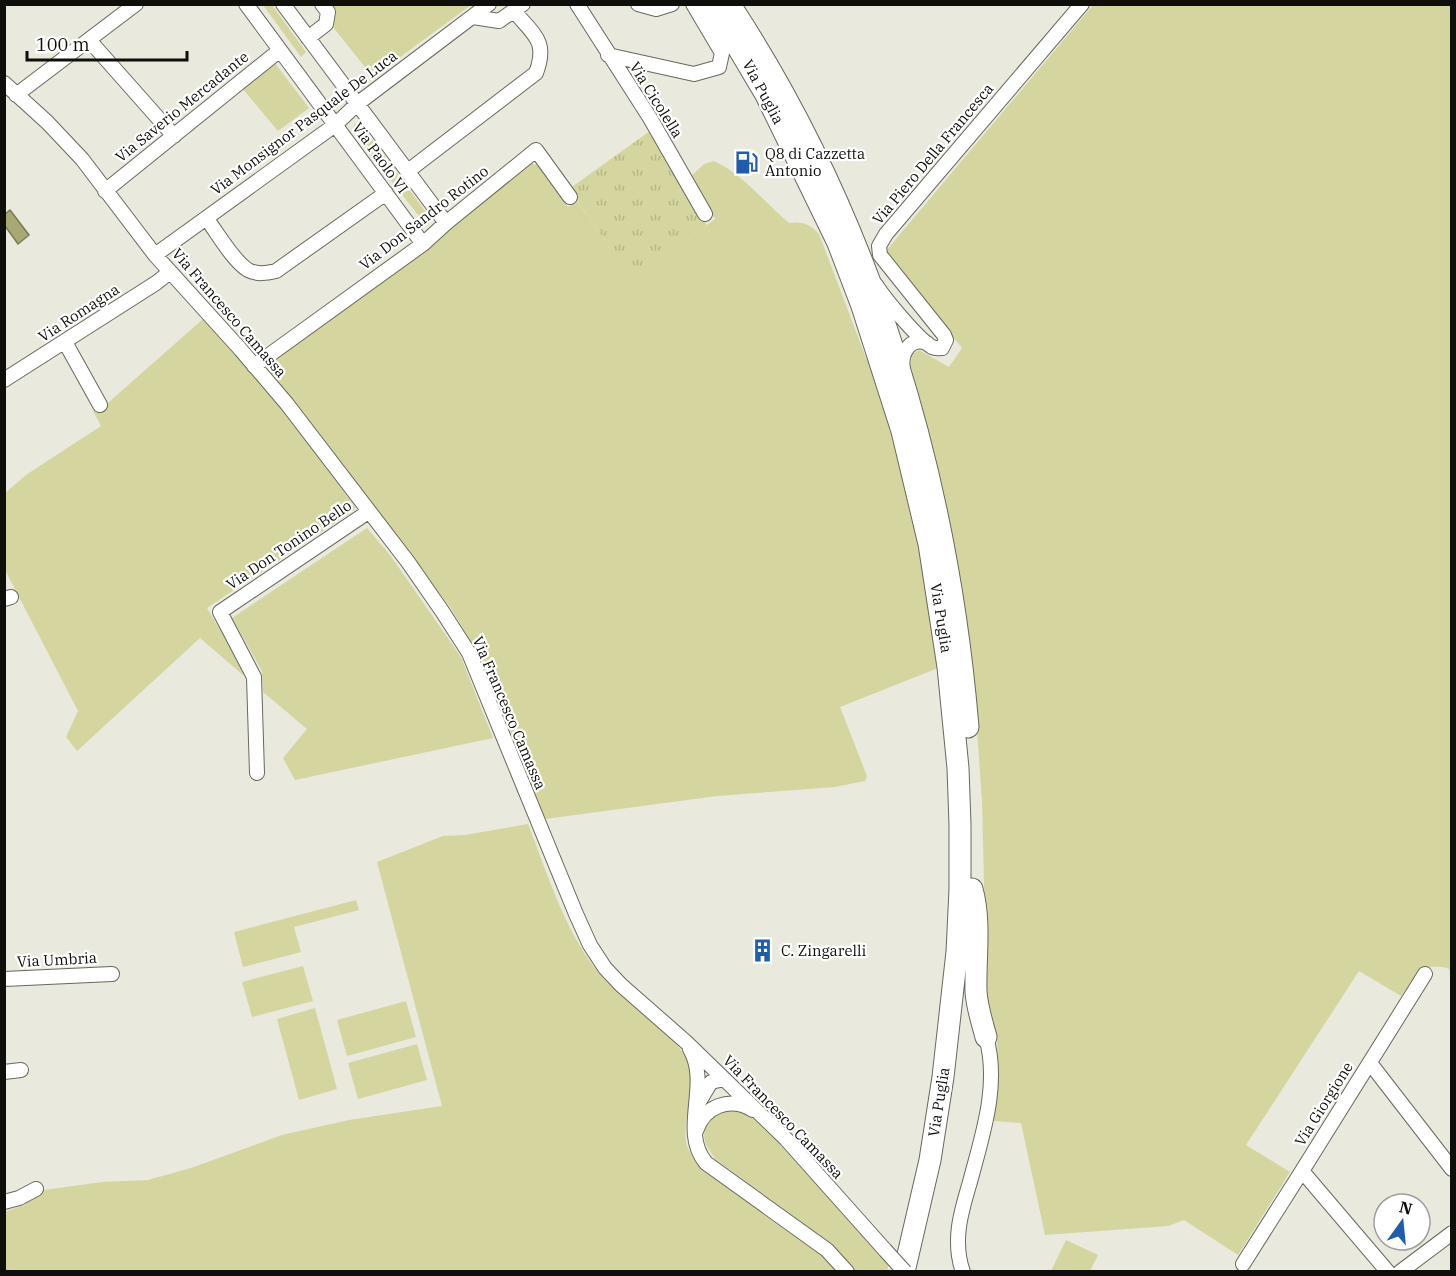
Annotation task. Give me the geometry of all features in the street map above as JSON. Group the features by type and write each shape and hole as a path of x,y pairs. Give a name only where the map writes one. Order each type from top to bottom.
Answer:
{"highway":[{"name":"Via Puglia","path":"712,4 766,95 838,243 862,306 902,431 929,544 948,667 958,768 960,889 953,1001 930,1160 904,1272"},
{"name":"Via Puglia","path":"729,4 787,100 860,256 910,400 943,541 963,664 972,767 974,826 966,1001 957,1080 937,1197 917,1272"},
{"path":"972,889 977,906 976,992 978,1010 986,1037"},
{"path":"894,1272 923,1166 930,1160"}],"street":[{"path":"16,94 136,4"},
{"name":"Via Paolo VI","path":"246,4 423,244"},
{"name":"Via Paolo VI","path":"283,4 446,223"},
{"path":"308,38 326,24 328,12 322,4"},
{"name":"Via Monsignor Pasquale De Luca","path":"155,255 335,124 357,104 489,4"},
{"name":"Via Cicolella","path":"577,4 650,118 705,214"},
{"path":"638,4 656,9 672,4"},
{"path":"608,55 694,74 719,67 722,53 693,4"},
{"name":"Via Piero Della Francesca","path":"910,400 902,362 906,348 914,342 921,341 935,348 942,348 946,340 880,255 879,246 886,234 1082,4"},
{"path":"408,171 536,73 541,59 541,43 519,8 499,21 473,17"},
{"path":"89,40 174,136"},
{"name":"Via Saverio Mercadante","path":"105,190 280,50"},
{"name":"Via Francesco Camassa","path":"4,83 47,122 82,159 155,255 287,405 408,562 469,652 554,864 590,945 605,968 686,1042 786,1139 904,1272"},
{"name":"Via Don Sandro Rotino","path":"254,366 423,244 536,150 570,197"},
{"path":"206,218 241,265 250,271 263,274 276,271 386,193"},
{"path":"860,256 880,291 927,343"},
{"name":"Via Romagna","path":"4,380 170,272"},
{"path":"65,342 100,405"},
{"name":"Via Don Tonino Bello","path":"257,773 254,677 220,612 368,512"},
{"name":"Via Umbria","path":"4,979 112,974"},
{"name":"Via Giorgione","path":"1388,1272 1302,1171 1425,974"},
{"path":"963,1272 957,1237 989,1100 990,1060 986,1037"},
{"path":"686,1042 693,1053 702,1112"},
{"path":"1370,1063 1452,1169"},
{"path":"4,1072 21,1070"},
{"path":"724,1079 711,1082 701,1096 702,1112 694,1138 700,1157 827,1250 847,1272"},
{"path":"702,1112 715,1106 736,1104 748,1107 760,1114"},
{"path":"1243,1264 1302,1171"},
{"path":"4,1202 20,1198 36,1189"},
{"path":"1400,1272 1452,1233"}],"green space":[{"path":"263,5 272,5 306,52 301,57"},
{"path":"332,5 471,5 373,77 333,27 336,14"},
{"path":"1093,5 1451,5 1451,972 1448,968 1424,969 1415,976 1401,996 1359,971 1246,1145 1290,1172 1238,1255 1184,1220 1168,1226 1045,1235 1021,1123 993,1121 998,1082 997,1037 982,1001 985,923 982,801 972,658 948,513 910,365 913,354 919,350 949,367 962,348 885,252"},
{"path":"274,62 309,108 278,131 242,88"},
{"path":"357,123 362,126 389,162 381,168 353,130"},
{"path":"650,131 707,225 634,282 569,189"},
{"path":"714,161 744,181 789,223 806,224 819,234 866,358 872,365 893,434 925,575 938,668 840,707 867,776 865,781 835,787 717,796 545,819 491,683 450,607 264,365 396,273 529,163 537,165 568,207 577,201 634,281 715,219 690,177 704,164"},
{"path":"394,169 431,219 429,224 425,224 386,174"},
{"path":"203,319 283,409 355,507 354,510 207,608 244,670 243,675 200,638 77,751 66,737 78,711 5,570 5,493 26,475 101,426 93,411 109,402"},
{"path":"367,528 390,555 461,657 493,738 295,780 283,758 307,729 263,692 262,671 232,618"},
{"path":"528,824 569,926 591,963 614,989 669,1036 685,1056 691,1077 686,1124 687,1146 696,1162 809,1243 836,1271 5,1271 4,1212 24,1205 37,1191 102,1182 148,1180 191,1168 282,1135 349,1120 442,1106 377,862 443,836 465,835"},
{"path":"356,900 359,910 294,927 301,952 243,967 234,932"},
{"path":"303,966 313,1001 252,1017 242,982"},
{"path":"406,1001 416,1037 347,1056 337,1020"},
{"path":"315,1008 337,1089 299,1100 277,1019"},
{"path":"417,1044 427,1080 358,1099 348,1063"},
{"path":"741,1108 755,1117 889,1264 887,1271 851,1271 824,1238 715,1159 704,1137 710,1118 717,1112"},
{"path":"1066,1240 1098,1255 1090,1271 1051,1271"}],"shaded area":[{"path":"10,210 29,235 18,244 5,226 5,214"}],"place":[{"name":"Q8 di Cazzetta Antonio","path":"747,163"},
{"name":"C. Zingarelli","path":"763,951"}]}
